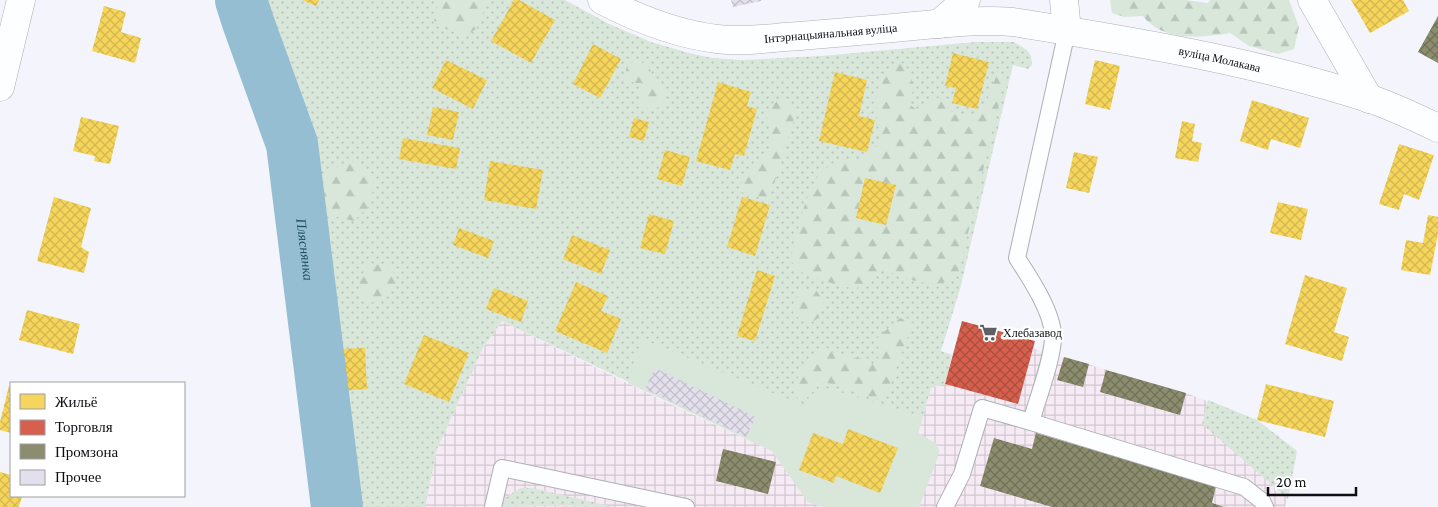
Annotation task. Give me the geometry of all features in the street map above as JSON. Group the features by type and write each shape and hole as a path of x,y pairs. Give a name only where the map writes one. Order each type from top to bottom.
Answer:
{"main road":[{"path":"0,87 21,0"},
{"name":"Інтэрнацыянальная вуліца","path":"602,0 645,20 668,28 717,39 768,38 962,21 997,21 1067,31"},
{"path":"938,24 966,0"},
{"path":"1064,0 1067,31"},
{"path":"1312,0 1369,99"},
{"name":"вуліца Молакава","path":"1067,31 1194,54 1307,81 1369,99 1438,128"}],"lane":[{"path":"1031,422 1050,354 1053,335 1045,306 1032,280 1017,258 1067,31"},
{"path":"945,507 962,474 982,408 1244,487 1262,500 1265,507"},
{"path":"493,507 502,468 686,507"}],"shaded area":[{"path":"502,321 666,402 772,451 808,502 824,507 425,507 437,449 483,348"},
{"path":"1033,348 1186,393 1257,420 1297,451 1285,507 919,507 937,459 918,433 931,388 944,384 1018,403"}],"green space":[{"path":"242,0 565,0 609,24 651,42 712,58 742,60 821,56 975,42 1014,42 1027,50 1031,56 1032,65 1028,69 1013,65 960,289 941,351 952,355 945,384 931,388 918,433 935,443 939,450 919,507 824,507 808,502 772,451 502,321 483,348 437,449 425,507 347,507 345,501 336,499 292,144 248,22"},
{"path":"439,0 488,0 476,29 465,36 448,30 434,22"},
{"path":"1110,0 1186,0 1208,3 1210,0 1289,0 1299,27 1294,49 1278,54 1249,46 1230,33 1195,37 1172,34 1151,24 1143,16 1124,17 1112,13"},
{"path":"634,60 646,65 667,91 663,106 649,110 640,102 640,92 643,83 634,83 626,78 626,69"},
{"path":"901,62 911,72 913,91 908,104 916,109 932,97 945,99 950,111 972,117 986,103 998,71 1005,78 958,275 950,281 931,284 882,269 867,283 860,287 851,288 803,273 792,263 791,257 801,216 812,187 819,175 831,164 841,158 863,161 880,141 877,119 879,84 883,74 890,67"},
{"path":"775,100 787,100 796,113 769,200 741,192 743,176 756,167 769,154 770,128 766,114"},
{"path":"352,161 374,179 371,204 354,221 332,216 318,194 330,170"},
{"path":"369,263 390,267 398,280 387,297 370,303 361,294 359,280"},
{"path":"815,289 824,301 820,317 807,325 793,313 795,301 802,290"},
{"path":"900,318 913,323 886,395 877,399 828,383 820,384 806,399 798,399 793,388 806,360 826,347 836,355 864,359 875,365 880,354 876,339"},
{"path":"642,339 802,405 824,387 923,417 918,433 935,443 939,450 919,507 824,507 808,502 772,451 628,383"},
{"path":"1208,400 1257,420 1297,451 1288,499 1202,424"},
{"path":"521,488 532,488 614,507 501,507 506,498"}],"building: Жильё":[{"path":"302,0 319,0 316,6"},
{"path":"514,0 519,0 555,20 531,63 491,41"},
{"path":"1351,0 1403,0 1409,11 1370,33"},
{"path":"104,6 126,12 121,32 141,38 135,63 92,51"},
{"path":"593,44 621,59 600,98 573,84"},
{"path":"953,53 989,62 977,109 952,103 956,88 945,86"},
{"path":"446,60 487,80 473,109 432,88"},
{"path":"1095,60 1120,66 1110,110 1085,104"},
{"path":"835,72 867,80 859,116 875,120 867,152 819,141"},
{"path":"718,82 751,92 747,106 757,109 744,156 735,154 730,170 696,161"},
{"path":"1252,100 1309,118 1300,148 1271,139 1268,150 1240,141"},
{"path":"433,107 459,112 453,140 427,135"},
{"path":"81,117 119,126 110,164 94,161 95,156 73,151"},
{"path":"634,118 649,122 644,141 629,137"},
{"path":"1182,121 1195,124 1192,141 1202,143 1198,162 1175,158"},
{"path":"403,138 460,148 456,169 399,159"},
{"path":"1399,144 1434,155 1419,200 1404,194 1399,210 1379,204"},
{"path":"665,150 690,157 682,186 657,179"},
{"path":"1074,152 1098,157 1089,193 1066,188"},
{"path":"490,161 543,170 536,209 484,200"},
{"path":"865,178 896,185 886,225 856,218"},
{"path":"54,197 91,208 81,247 89,252 84,273 37,261"},
{"path":"742,197 770,205 755,256 727,247"},
{"path":"1278,202 1308,209 1301,240 1270,233"},
{"path":"649,214 674,221 665,254 640,248"},
{"path":"1428,215 1438,217 1438,234 1430,275 1401,270 1406,240 1423,243"},
{"path":"459,228 494,241 488,258 453,245"},
{"path":"572,235 610,250 601,274 563,259"},
{"path":"757,270 775,276 755,341 737,336"},
{"path":"1305,275 1347,288 1334,332 1349,337 1342,361 1285,344"},
{"path":"576,282 608,296 601,311 621,319 607,353 555,331"},
{"path":"494,288 528,301 521,322 486,309"},
{"path":"27,310 80,324 73,354 19,340"},
{"path":"424,335 469,353 449,402 404,384"},
{"path":"365,348 367,389 338,391 336,349"},
{"path":"1266,384 1334,401 1325,437 1257,420"},
{"path":"10,386 10,433 0,430 0,422"},
{"path":"848,429 898,448 880,493 836,476 834,483 799,470 813,433 843,444"},
{"path":"0,472 10,475 10,497 22,497 19,507 0,507"}],"building: Торговля":[{"path":"962,321 1035,341 1018,404 945,384"}],"building: Промзона":[{"path":"1438,16 1438,63 1418,52"},
{"path":"1064,357 1089,364 1083,387 1057,380"},
{"path":"1106,370 1186,393 1180,415 1100,392"},
{"path":"1036,433 1216,486 1212,503 1224,507 1052,507 980,486 994,438 1032,449"},
{"path":"723,449 776,462 768,494 716,481"}],"building: Прочее":[{"path":"731,0 761,0 761,1 733,7"},
{"path":"655,368 756,417 746,437 645,389"}],"waterway":[{"name":"Пляснянка","path":"241,0 292,144 337,507"}],"place":[{"name":"Хлебазавод","path":"989,333"}]}
